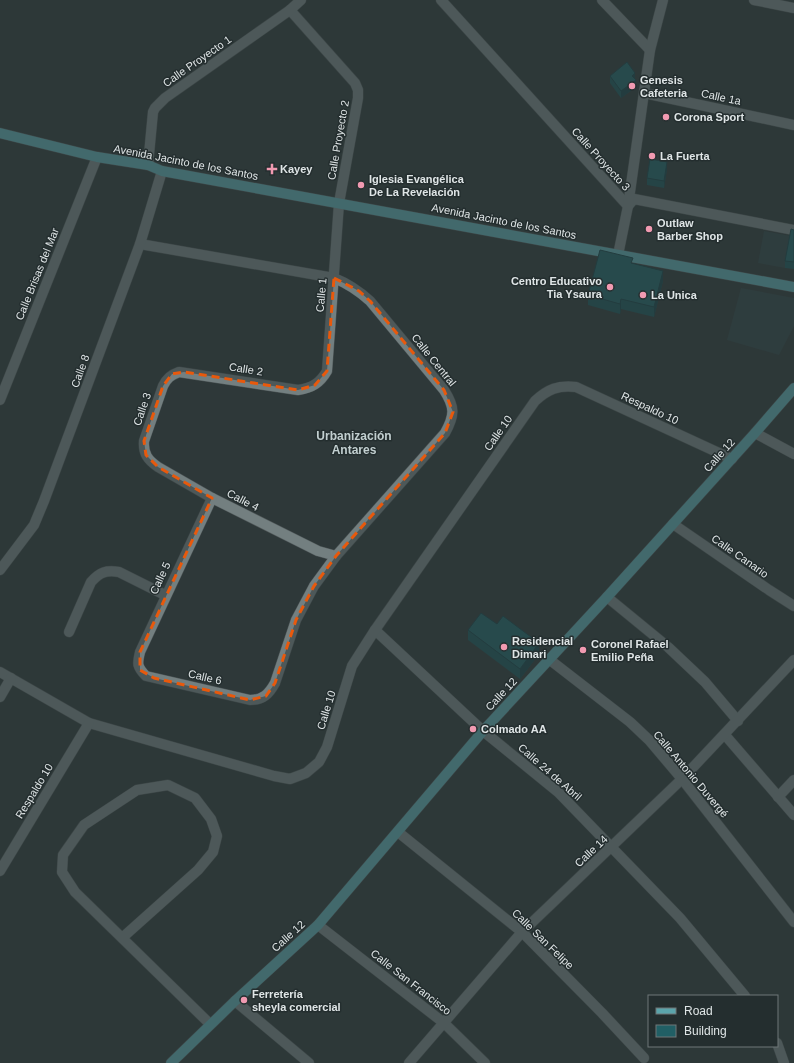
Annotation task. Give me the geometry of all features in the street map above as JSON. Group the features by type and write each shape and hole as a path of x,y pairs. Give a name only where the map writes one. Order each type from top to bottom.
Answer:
{"main road":[{"name":"Avenida Jacinto de los Santos","path":"0,133 97,157 148,166 162,171 794,287"},
{"name":"Calle 12","path":"171,1063 210,1024 318,925 483,731 608,597 794,388"}],"street":[{"name":"Calle Proyecto 1","path":"148,166 153,112 155,108 165,98 290,10 301,0"},
{"name":"Calle Proyecto 3","path":"441,0 628,206 634,199 794,230"},
{"path":"602,0 650,50"},
{"path":"618,255 628,206 650,50 663,0"},
{"path":"759,0 794,8"},
{"name":"Calle Proyecto 2","path":"290,10 355,83 358,90 358,98 339,203"},
{"name":"Calle 1a","path":"644,93 794,125"},
{"name":"Calle Brisas del Mar","path":"0,400 97,157"},
{"name":"Calle 8","path":"0,570 34,525 44,501 140,244 162,171"},
{"name":"Calle 1","path":"315,385 322,379 327,371 339,203"},
{"name":"Calle Central","path":"140,244 334,278 347,283 370,301 444,390 451,401 453,412 451,423 445,433 336,556 314,586 296,620 275,683 266,696"},
{"name":"Calle 2","path":"172,374 184,372 298,390 306,389 315,385"},
{"name":"Calle 3","path":"146,455 143,448 144,441 163,386 172,374"},
{"name":"Respaldo 10","path":"556,388 568,386 576,387 732,459"},
{"name":"Calle 10","path":"0,672 89,723 274,776 290,779 306,773 319,762 327,747 352,666 375,630 534,401 545,392 556,388"},
{"path":"755,433 794,454"},
{"name":"Calle 4","path":"146,455 151,462 158,467 212,498 318,551 336,556"},
{"name":"Calle 5","path":"140,670 138,662 140,652 165,595 212,498"},
{"name":"Calle Canario","path":"673,524 794,606"},
{"path":"69,632 91,582 97,575 104,571 111,570 119,572 165,595"},
{"path":"608,597 668,647 705,682 738,721"},
{"name":"Calle 24 de Abril","path":"375,630 483,731 558,792 680,918 744,995"},
{"name":"Calle Antonio Duvergé","path":"550,660 630,722 649,740 682,779 794,922"},
{"name":"Calle 14","path":"409,1063 522,932 612,848 682,779 794,660"},
{"name":"Calle 6","path":"140,670 146,676 250,700 259,700 266,696"},
{"path":"0,696 11,678"},
{"name":"Respaldo 10","path":"0,871 89,723"},
{"path":"725,735 794,816"},
{"path":"778,797 794,780"},
{"path":"122,938 198,870 213,852 216,836 211,819 195,798 168,785 137,790 84,825 63,855 62,872 75,892 122,938 210,1024"},
{"name":"Calle San Felipe","path":"398,832 522,932 644,1058"},
{"name":"Calle San Francisco","path":"318,925 444,1023 484,1063"},
{"path":"235,1001 309,1063"},
{"path":"778,1046 784,1063"}],"highlighted area":[{"path":"334,278 359,291 370,301 444,390 453,412 445,433 336,556 314,586 296,620 275,683 266,696 250,700 154,678 140,670 140,652 212,498 158,467 146,455 144,441 163,386 172,374 184,372 298,390 315,385 327,371"}],"shaded area":[{"path":"764,231 791,236 785,268 758,263"},
{"path":"741,288 794,298 794,326 779,355 727,340"}],"building":[{"path":"627,62 635,73 632,76 636,80 621,91 610,76"},
{"path":"650,159 667,162 664,181 647,178"},
{"path":"791,229 794,230 794,262 785,261"},
{"path":"600,250 633,258 631,263 663,271 654,307 621,299 620,304 588,295"},
{"name":"Residencial Dimari","path":"481,613 497,624 503,616 539,643 520,669 468,630"}],"place":[{"name":"Genesis Cafeteria","path":"632,86"},
{"name":"Corona Sport","path":"666,117"},
{"name":"La Fuerta","path":"652,156"},
{"name":"Kayey","path":"272,169"},
{"name":"Iglesia Evangélica De La Revelación","path":"361,185"},
{"name":"Outlaw Barber Shop","path":"649,229"},
{"name":"Centro Educativo Tia Ysaura","path":"610,287"},
{"name":"La Unica","path":"643,295"},
{"name":"Residencial Dimari","path":"504,647"},
{"name":"Coronel Rafael Emilio Peña","path":"583,650"},
{"name":"Colmado AA","path":"473,729"},
{"name":"Ferretería sheyla comercial","path":"244,1000"}],"district":[{"name":"Urbanización Antares","path":"354,443"}]}
